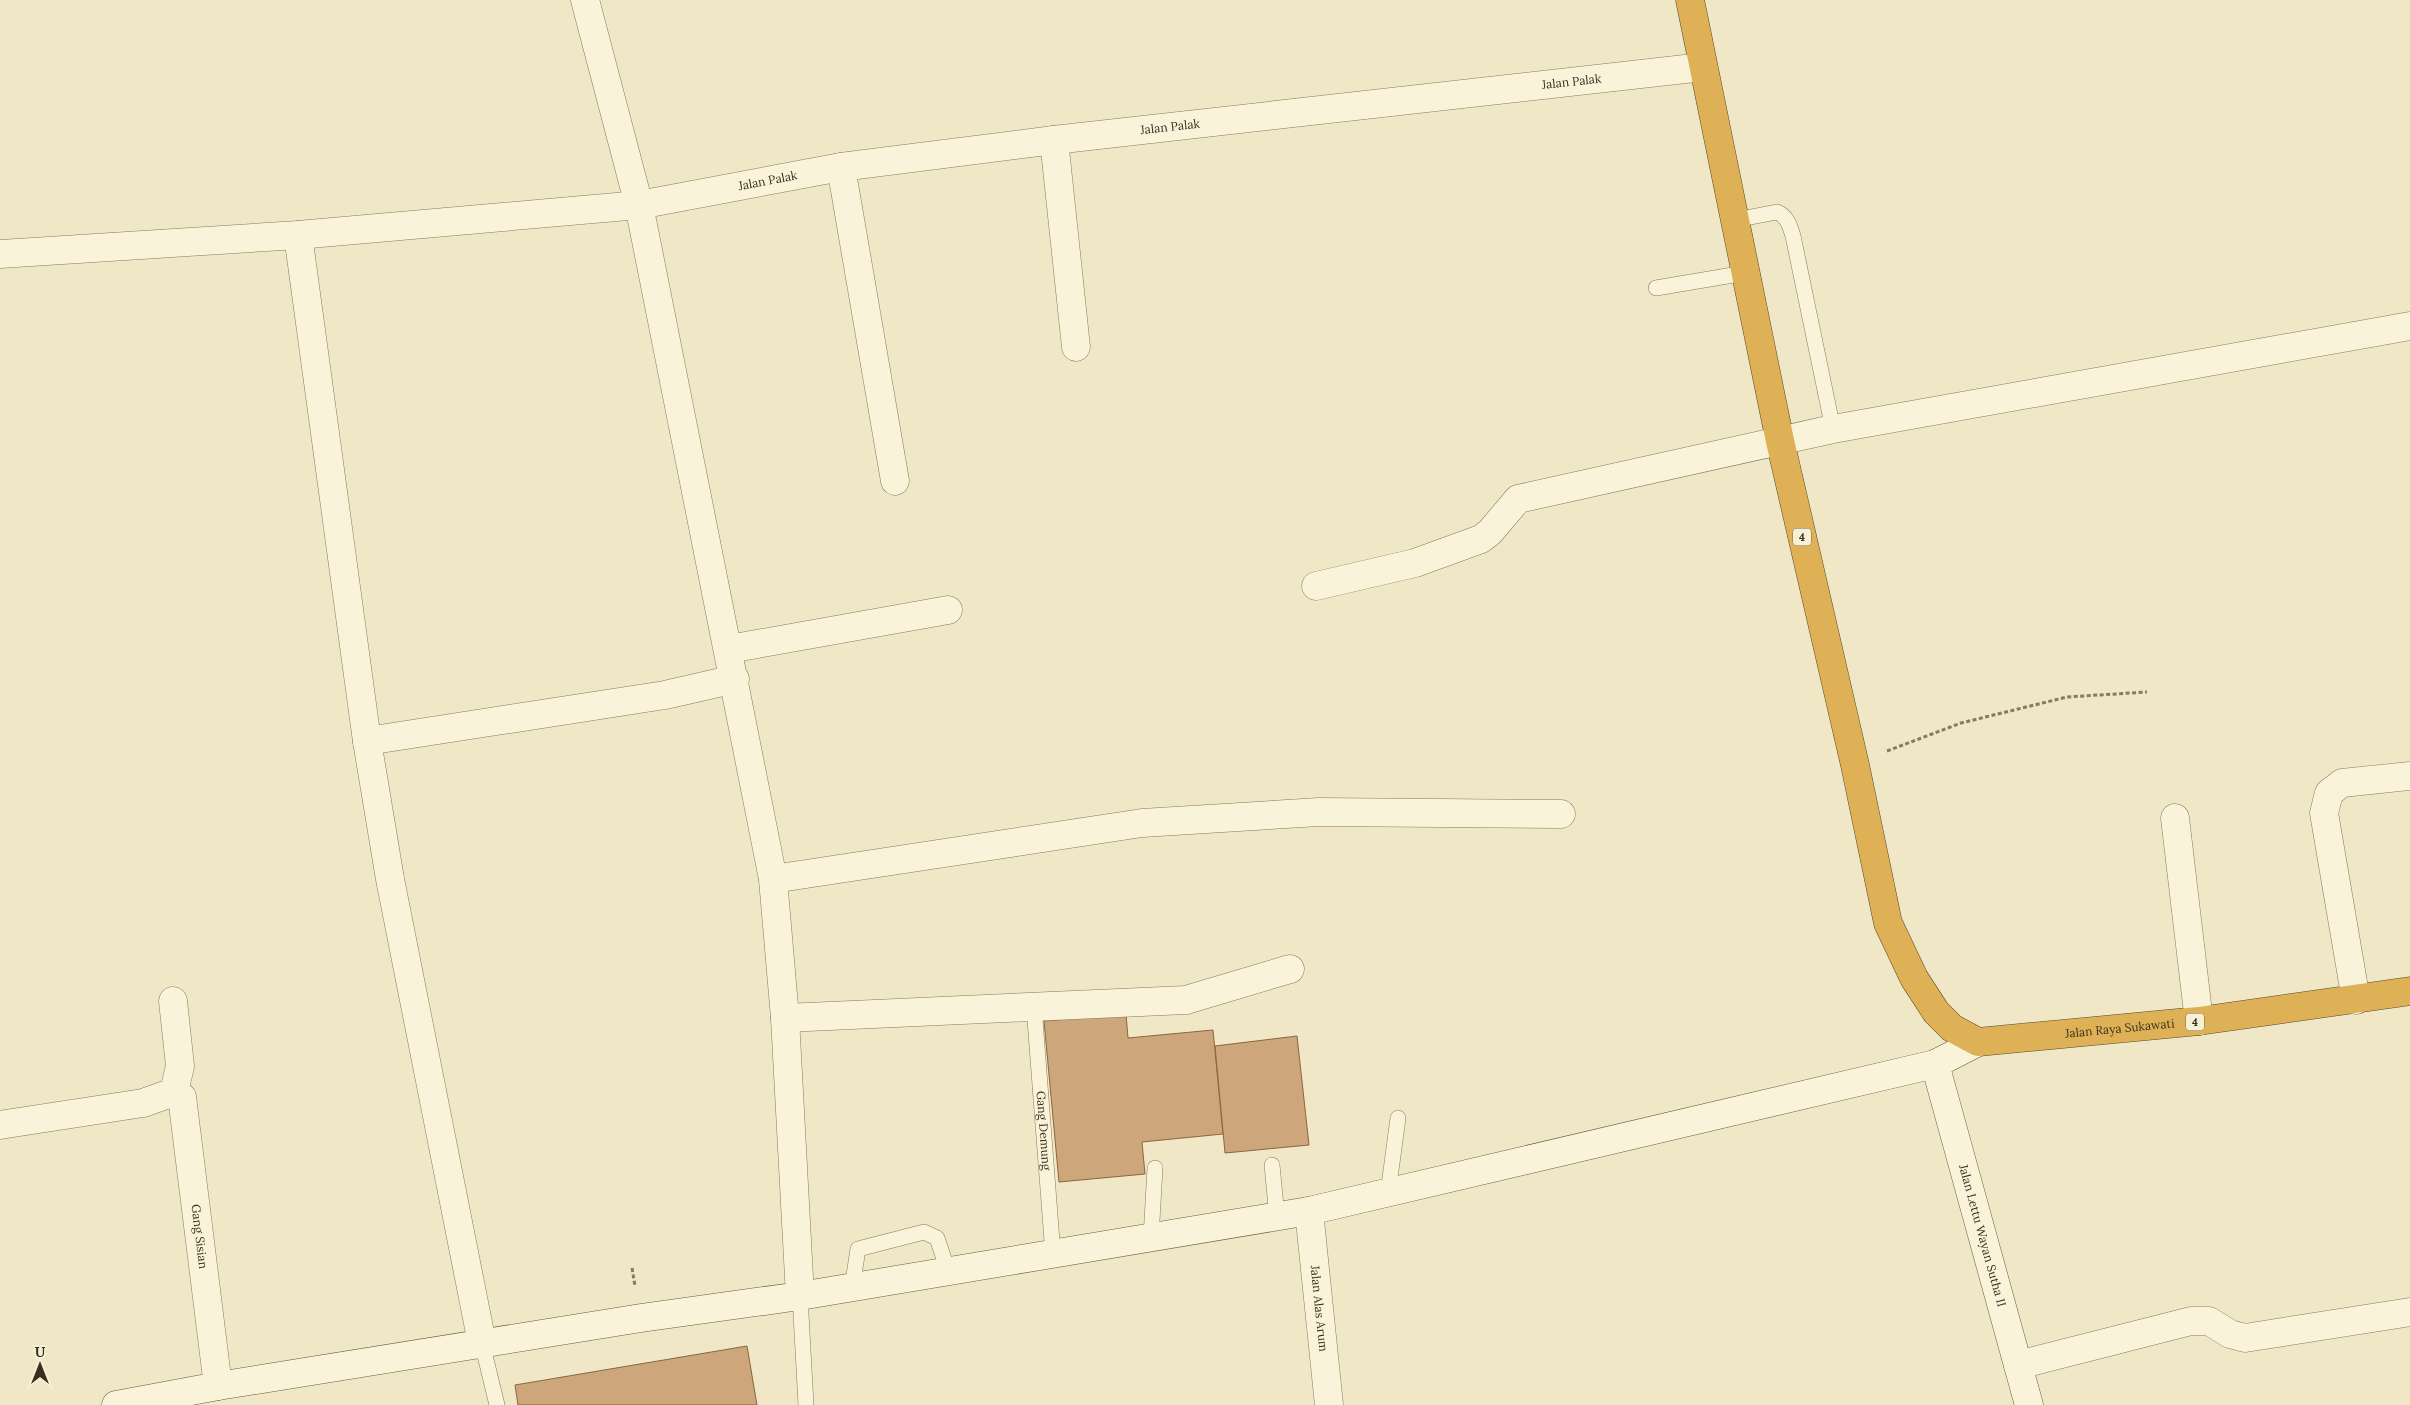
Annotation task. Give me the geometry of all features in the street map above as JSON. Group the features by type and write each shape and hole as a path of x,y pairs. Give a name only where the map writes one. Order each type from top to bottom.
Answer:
{"highway":[{"name":"4","path":"1690,0 1780,441 1855,765 1888,923 1914,978 1936,1012 1952,1028 1978,1042"},
{"name":"Jalan Raya Sukawati","path":"1978,1042 2199,1022 2410,991"}],"street":[{"path":"585,0 640,205 773,879 785,1018 800,1296"},
{"name":"Jalan Palak","path":"0,254 298,235 640,205 841,167 1054,140 1703,67"},
{"path":"1054,140 1076,347"},
{"path":"841,167 895,481"},
{"path":"298,235 367,741 390,879 482,1343"},
{"path":"1316,586 1415,563 1481,539 1490,532 1518,499 1833,429 2410,326"},
{"path":"729,649 948,610"},
{"path":"367,741 665,695 735,679"},
{"path":"2356,1000 2324,813 2327,800 2329,794 2342,783 2410,776"},
{"path":"773,879 1142,823 1319,812 1561,814"},
{"path":"2175,818 2199,1022"},
{"path":"785,1018 1186,1000 1290,969"},
{"path":"0,1126 143,1103 174,1092 180,1066 173,1001"},
{"path":"116,1405 218,1386 389,1360 482,1343 852,1288 1309,1211 1935,1064 1978,1042"},
{"name":"Jalan Lettu Wayan Sutha II","path":"1935,1064 2029,1405"},
{"name":"Gang Sisian","path":"174,1092 182,1097 218,1386"},
{"name":"Jalan Alas Arum","path":"1309,1211 1329,1405"},
{"path":"2018,1365 2191,1321 2209,1321 2230,1334 2245,1338 2410,1312"}],"lane":[{"path":"1734,220 1777,212 1783,214 1789,223 1833,429"},
{"path":"1656,288 1745,273"},
{"name":"Gang Demung","path":"1034,1007 1053,1254"},
{"path":"1388,1193 1398,1118"},
{"path":"1272,1165 1277,1217"},
{"path":"1151,1238 1155,1168"},
{"path":"852,1288 858,1249 924,1232 937,1238 948,1272"},
{"path":"800,1296 806,1405"},
{"path":"482,1343 497,1405"}],"path":[{"path":"1855,765 1961,723 2067,697 2147,692"}],"building":[{"path":"1126,1014 1128,1038 1213,1030 1223,1134 1142,1142 1145,1174 1059,1182 1044,1021"},
{"path":"1297,1036 1309,1145 1225,1153 1215,1046"},
{"path":"747,1346 757,1405 518,1405 515,1385"}]}
